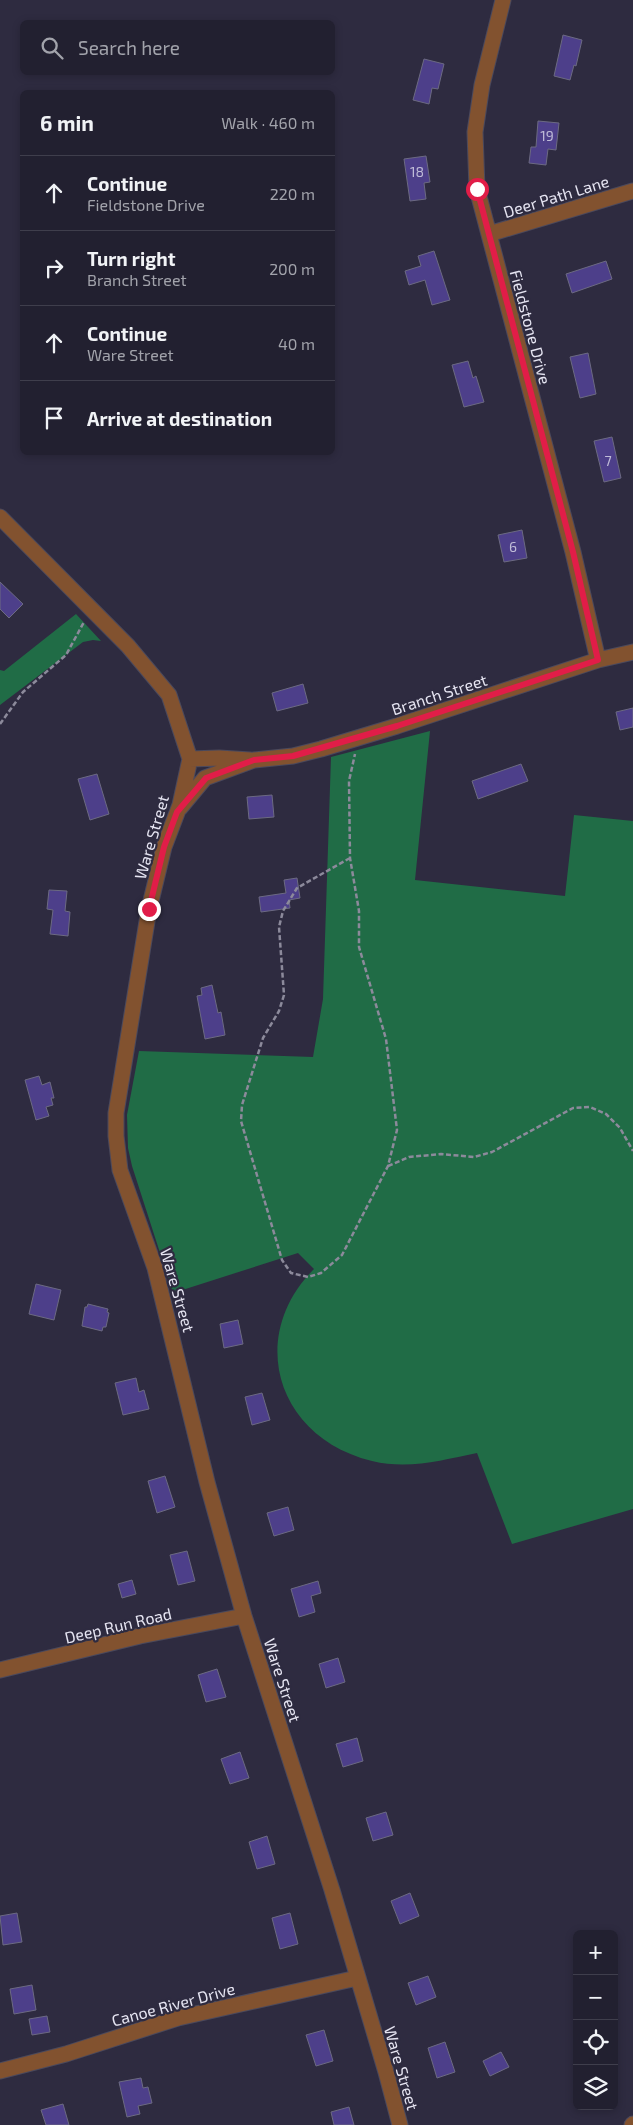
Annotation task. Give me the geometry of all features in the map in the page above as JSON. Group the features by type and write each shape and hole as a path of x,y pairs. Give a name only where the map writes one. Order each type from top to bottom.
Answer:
{"street":[{"name":"Fieldstone Drive","path":"503,0 482,85 475,132 477,189 573,552 598,660"},
{"name":"Deer Path Lane","path":"489,234 633,191"},
{"path":"0,517 128,646 169,696 190,759"},
{"name":"Branch Street","path":"190,759 254,760 293,756 358,738 598,660 633,652"},
{"name":"Ware Street","path":"190,759 177,812 164,847 149,909 116,1113 116,1136 120,1170 155,1268 207,1482 244,1616 332,1890 400,2125"},
{"name":"Branch Street","path":"177,812 206,778 254,760"},
{"name":"Deep Run Road","path":"0,1670 140,1636 244,1616"},
{"name":"Canoe River Drive","path":"0,2071 66,2054 178,2018 357,1978"}],"path":[{"path":"0,724 23,692 66,655 84,622"},
{"path":"350,858 297,888 283,911 279,927 284,995 279,1011 262,1038 242,1104 241,1121 282,1260 291,1273 308,1277 321,1273 342,1255 388,1166 397,1130 386,1039 358,947 359,911 350,858 349,781 358,738"},
{"path":"388,1166 409,1157 441,1154 474,1157 492,1152 573,1108 590,1108 606,1114 620,1128 633,1151"}],"green space":[{"path":"76,614 101,641 83,642 0,705 0,670 4,671"},
{"path":"430,731 415,880 565,896 574,815 633,821 633,1509 512,1544 477,1453 425,1463 399,1465 372,1461 339,1449 313,1431 294,1408 282,1382 277,1354 281,1324 293,1296 314,1269 298,1253 173,1293 132,1166 128,1148 127,1115 139,1051 313,1057 323,999 331,757"}],"building":[{"path":"563,35 582,40 576,66 574,65 570,80 554,76"},
{"path":"424,59 444,64 438,89 432,88 429,104 413,100"},
{"path":"538,121 559,123 556,150 548,149 546,165 529,163 531,147 536,147"},
{"path":"426,156 430,182 424,183 426,199 410,201 404,159"},
{"path":"434,251 450,300 432,305 425,280 409,285 405,271 421,266 418,256"},
{"path":"606,261 612,279 572,293 566,274"},
{"path":"588,353 596,394 580,398 570,357"},
{"path":"468,361 473,378 476,376 484,402 464,407 452,365"},
{"path":"612,437 621,478 604,482 594,441"},
{"path":"522,530 527,558 504,562 498,535"},
{"path":"0,582 23,604 9,618 0,609"},
{"path":"303,684 308,703 277,711 272,693"},
{"path":"633,708 633,727 620,730 616,712"},
{"path":"521,764 528,781 478,799 472,781"},
{"path":"97,774 109,814 90,820 78,779"},
{"path":"272,795 274,817 249,819 247,797"},
{"path":"297,878 300,898 289,900 290,908 261,912 259,897 286,893 284,880"},
{"path":"49,890 67,891 65,911 70,912 68,936 50,934 53,910 47,909"},
{"path":"212,985 218,1013 221,1012 225,1035 205,1039 197,996 202,995 201,988"},
{"path":"39,1076 42,1085 50,1082 54,1098 51,1098 53,1105 46,1107 49,1116 36,1120 25,1080"},
{"path":"36,1284 61,1290 54,1320 29,1314"},
{"path":"88,1304 108,1309 106,1327 103,1327 102,1331 82,1326 85,1307"},
{"path":"238,1320 243,1344 224,1348 220,1324"},
{"path":"136,1378 139,1392 144,1390 149,1409 123,1415 115,1383"},
{"path":"262,1393 270,1420 252,1425 245,1397"},
{"path":"165,1476 175,1507 157,1513 148,1481"},
{"path":"288,1507 294,1530 274,1536 267,1513"},
{"path":"187,1551 195,1581 178,1585 170,1555"},
{"path":"132,1580 136,1594 122,1598 118,1584"},
{"path":"318,1581 321,1593 311,1596 315,1612 299,1617 291,1589"},
{"path":"338,1658 345,1682 326,1688 319,1664"},
{"path":"217,1669 226,1697 206,1702 198,1675"},
{"path":"357,1738 363,1761 343,1767 336,1744"},
{"path":"240,1752 249,1778 230,1784 221,1759"},
{"path":"386,1812 393,1835 373,1841 366,1818"},
{"path":"267,1836 275,1864 257,1869 249,1842"},
{"path":"410,1893 419,1916 400,1924 391,1901"},
{"path":"17,1913 22,1942 3,1945 0,1916"},
{"path":"290,1913 298,1944 280,1949 272,1918"},
{"path":"428,1976 436,1997 416,2005 408,1983"},
{"path":"32,1985 36,2010 14,2014 10,1989"},
{"path":"47,2016 50,2032 32,2035 29,2019"},
{"path":"324,2030 333,2061 316,2066 306,2035"},
{"path":"445,2042 455,2072 437,2078 428,2048"},
{"path":"501,2052 509,2067 490,2076 483,2061"},
{"path":"141,2078 143,2088 148,2087 152,2103 138,2106 140,2114 127,2117 119,2082"},
{"path":"63,2104 69,2125 46,2125 41,2110"},
{"path":"349,2107 354,2125 334,2125 331,2112"}],"route":[{"path":"149,909 164,847 177,812 206,778 254,760 293,756 321,749 598,660 573,552 477,189"}]}
